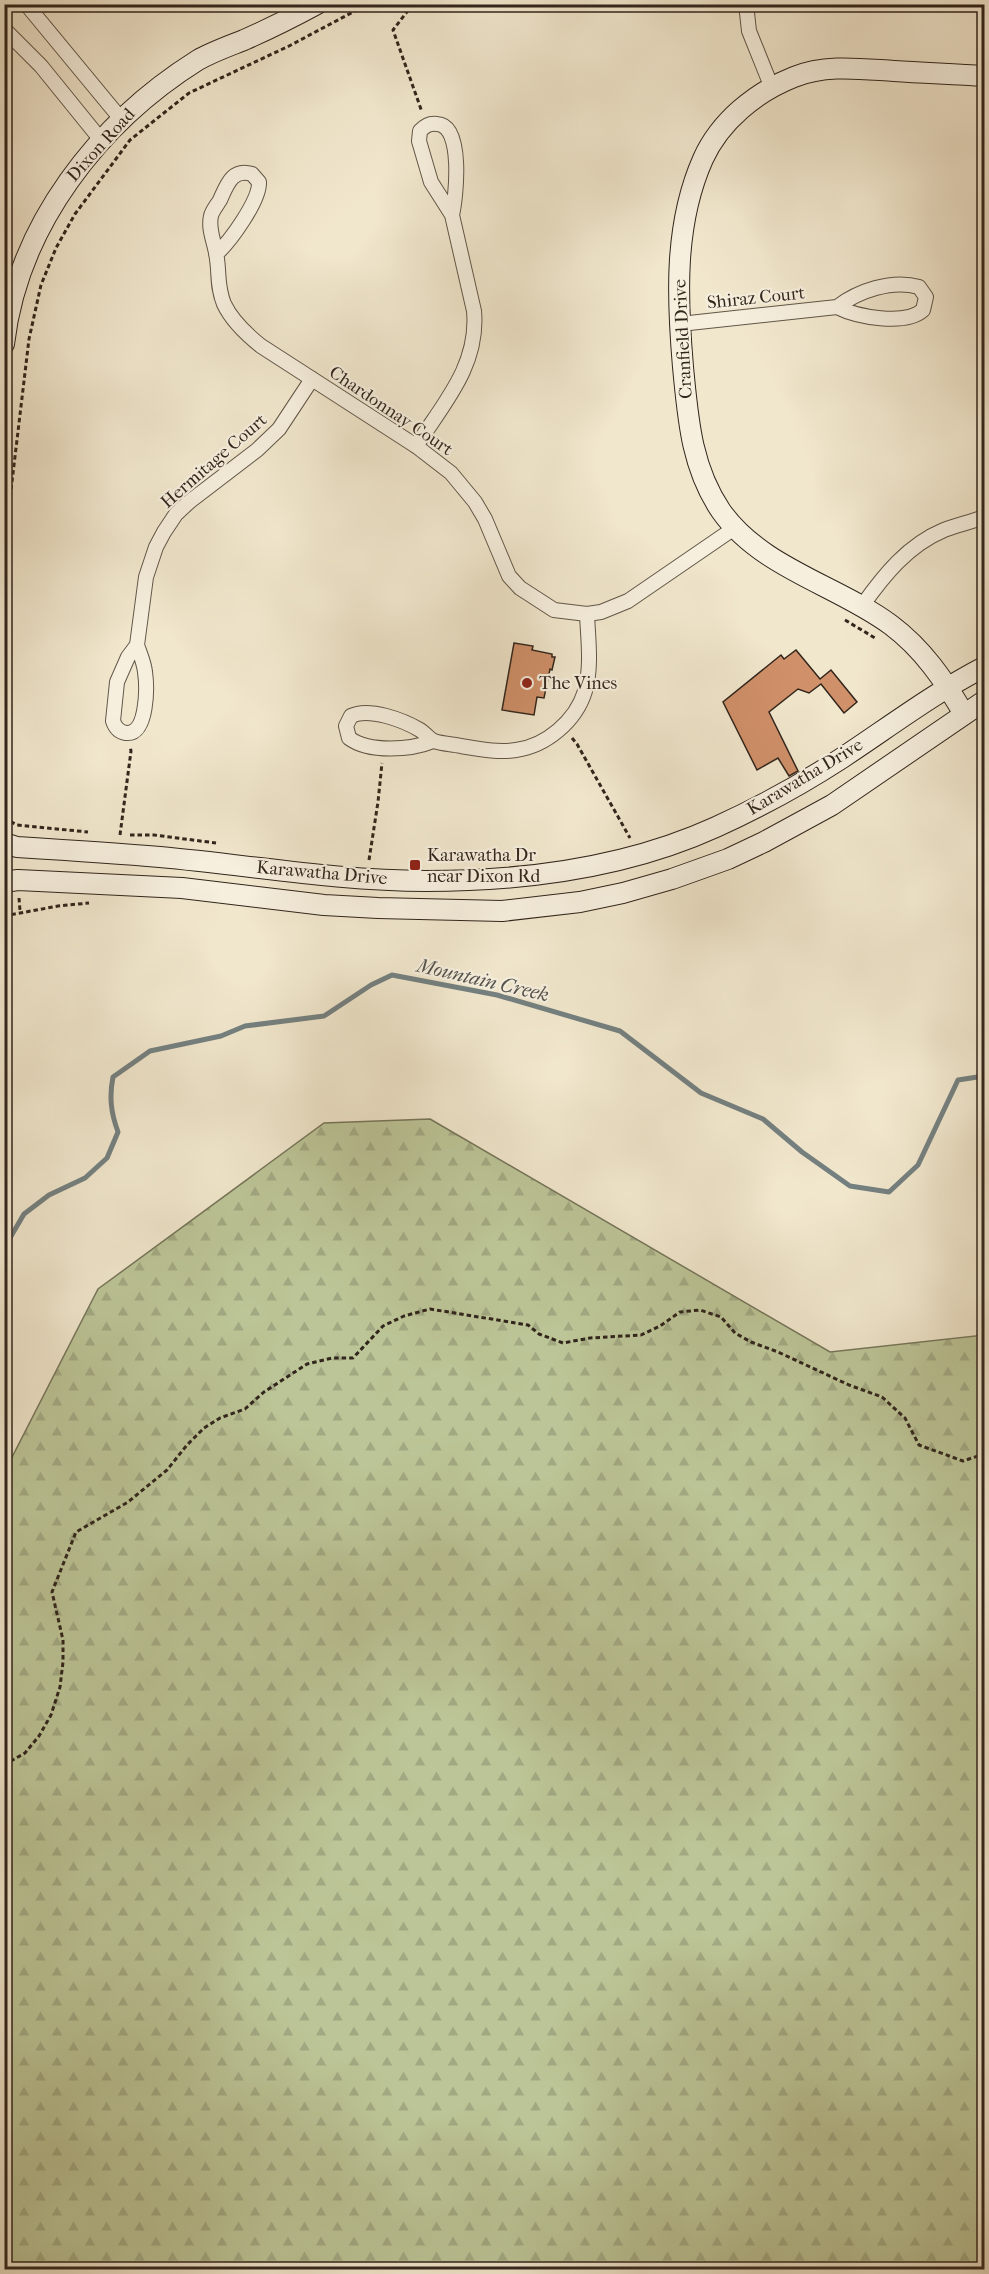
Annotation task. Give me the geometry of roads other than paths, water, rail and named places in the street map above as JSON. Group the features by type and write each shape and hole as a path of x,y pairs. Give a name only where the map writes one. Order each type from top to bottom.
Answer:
{"main road":[{"name":"Dixon Road","path":"4,344 11,302 22,268 38,232 65,186 101,140 158,87 200,59 318,4"},
{"name":"Cranfield Drive","path":"964,714 948,686 919,649 892,626 862,606 770,557 723,513 708,490 693,451 688,426 680,324 680,251 683,226 703,158 726,123 755,98 772,88 796,76 834,68 984,76"},
{"name":"Karawatha Drive","path":"4,843 17,847 160,857 346,877 424,881 485,880 584,867 660,849 757,808 840,759 948,686 984,667"},
{"name":"Karawatha Drive","path":"4,882 18,880 182,888 324,905 465,912 502,911 580,902 672,879 728,859 764,842 832,805 984,701"}],"street":[{"path":"26,4 121,119"},
{"path":"746,4 749,31 772,88"},
{"path":"4,29 41,66 101,140"},
{"path":"416,446 464,373 474,342 474,311 452,215 431,182 419,141 420,131 429,124 441,124 447,127 449,133 457,166 456,196 452,215"},
{"name":"Chardonnay Court","path":"216,254 231,238 258,193 259,182 252,174 240,172 231,178 211,216 212,241 216,254 220,292 234,320 261,346 416,446 451,473 476,502 509,576 520,588 554,610 586,614 601,612 628,601 736,527"},
{"name":"Shiraz Court","path":"680,324 837,307 846,300 873,289 905,284 919,287 926,297 923,310 912,316 884,319 847,312 837,307"},
{"name":"Hermitage Court","path":"137,645 128,657 117,682 113,715 115,727 126,733 134,732 140,727 143,716 147,685 137,645 146,577 156,547 176,514 269,439 287,419 312,379"},
{"path":"862,606 894,565 917,546 943,531 984,517"},
{"path":"433,741 423,731 388,717 355,713 347,720 349,738 353,741 383,747 407,748 433,741 476,748 516,750 533,746 562,727 578,708 585,693 589,674 586,614"}],"waterway":[{"name":"Mountain Creek","path":"4,1253 7,1243 24,1214 49,1195 85,1178 107,1158 118,1132 111,1105 113,1077 150,1051 221,1036 245,1026 324,1016 371,985 392,975 497,995 620,1031 701,1093 763,1119 802,1152 850,1186 889,1192 918,1165 958,1080 984,1076"}],"place":[{"name":"The Vines","path":"527,683"},
{"name":"Karawatha Dr near Dixon Rd","path":"415,865"}]}
